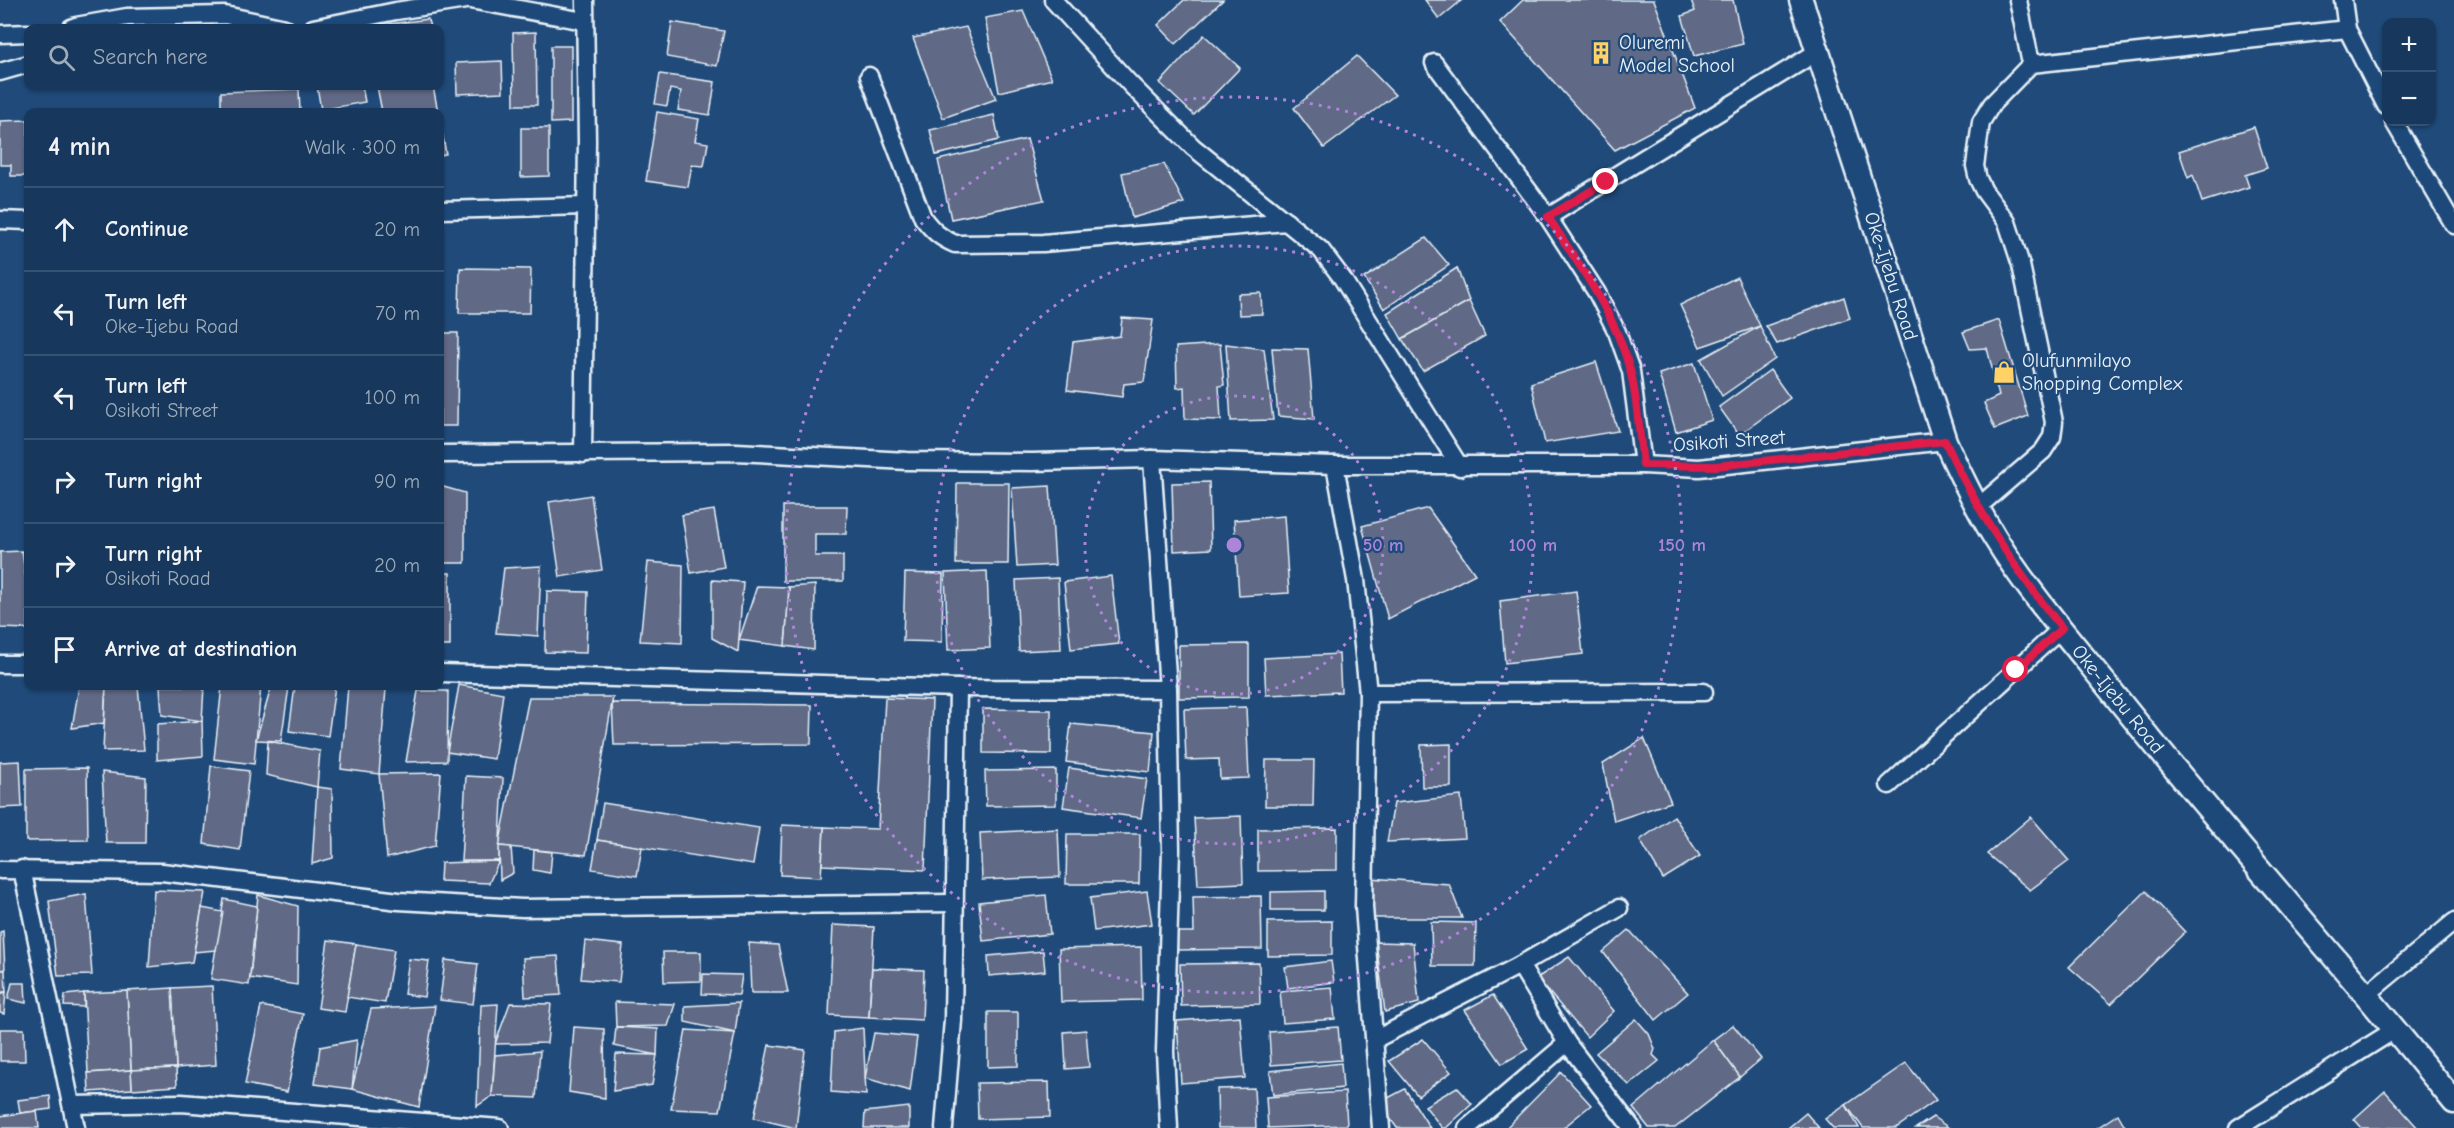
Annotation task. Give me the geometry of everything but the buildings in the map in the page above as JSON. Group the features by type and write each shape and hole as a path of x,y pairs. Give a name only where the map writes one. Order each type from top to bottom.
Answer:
{"main road":[{"name":"Oke-Ijebu Road","path":"1801,0 1945,441 1996,539 2030,588 2168,761 2396,1029 2454,1102"}],"street":[{"path":"216,0 225,15"},
{"path":"327,24 395,5 468,0 584,21"},
{"path":"583,453 587,206 585,0"},
{"path":"1053,0 1130,84 1193,147 1321,250 1342,278 1460,466"},
{"path":"2018,0 2031,64"},
{"path":"2343,0 2347,29 2382,98"},
{"path":"87,24 127,17 225,15 267,24"},
{"path":"1978,507 2043,451 2052,437 2054,422 2021,264 2007,222 1984,191 1975,166 1981,122 1992,104 2031,64 2347,29"},
{"path":"0,34 24,33"},
{"path":"1548,217 1817,52"},
{"path":"1434,63 1548,217 1597,293 1617,332 1630,371 1643,465"},
{"path":"0,72 24,65"},
{"path":"869,76 923,218 933,231 954,244 1043,243 1287,222"},
{"path":"2396,126 2454,225"},
{"path":"444,210 587,206"},
{"path":"0,220 24,221"},
{"name":"Osikoti Street","path":"444,454 736,452 907,461 1032,462 1152,459 1335,465 1643,465 1699,468 1945,441"},
{"path":"1152,459 1168,689 1171,850 1166,1052 1169,1128"},
{"path":"1335,465 1356,580 1368,693 1364,907 1376,1039 1381,1128"},
{"path":"1889,784 2062,628"},
{"path":"0,664 24,664"},
{"path":"444,673 957,688 1168,689"},
{"path":"944,1128 952,1020 957,688"},
{"path":"1368,693 1704,692"},
{"path":"22,869 76,1128"},
{"path":"0,870 162,872 399,901 522,908 954,903"},
{"path":"1376,1039 1520,965 1619,908"},
{"path":"2366,995 2454,922"},
{"path":"1520,965 1567,1042 1632,1128"},
{"path":"2238,1128 2261,1122 2396,1029"},
{"path":"1467,1128 1567,1042"},
{"path":"72,1105 181,1102 500,1128"}],"place":[{"name":"Oluremi Model School","path":"1601,53"},
{"name":"Olufunmilayo Shopping Complex","path":"2004,372"}],"route":[{"path":"1606,182 1548,217 1597,293 1617,332 1630,371 1643,465 1699,468 1945,441 1963,480 1996,539 2030,588 2062,628 2016,670"}]}
